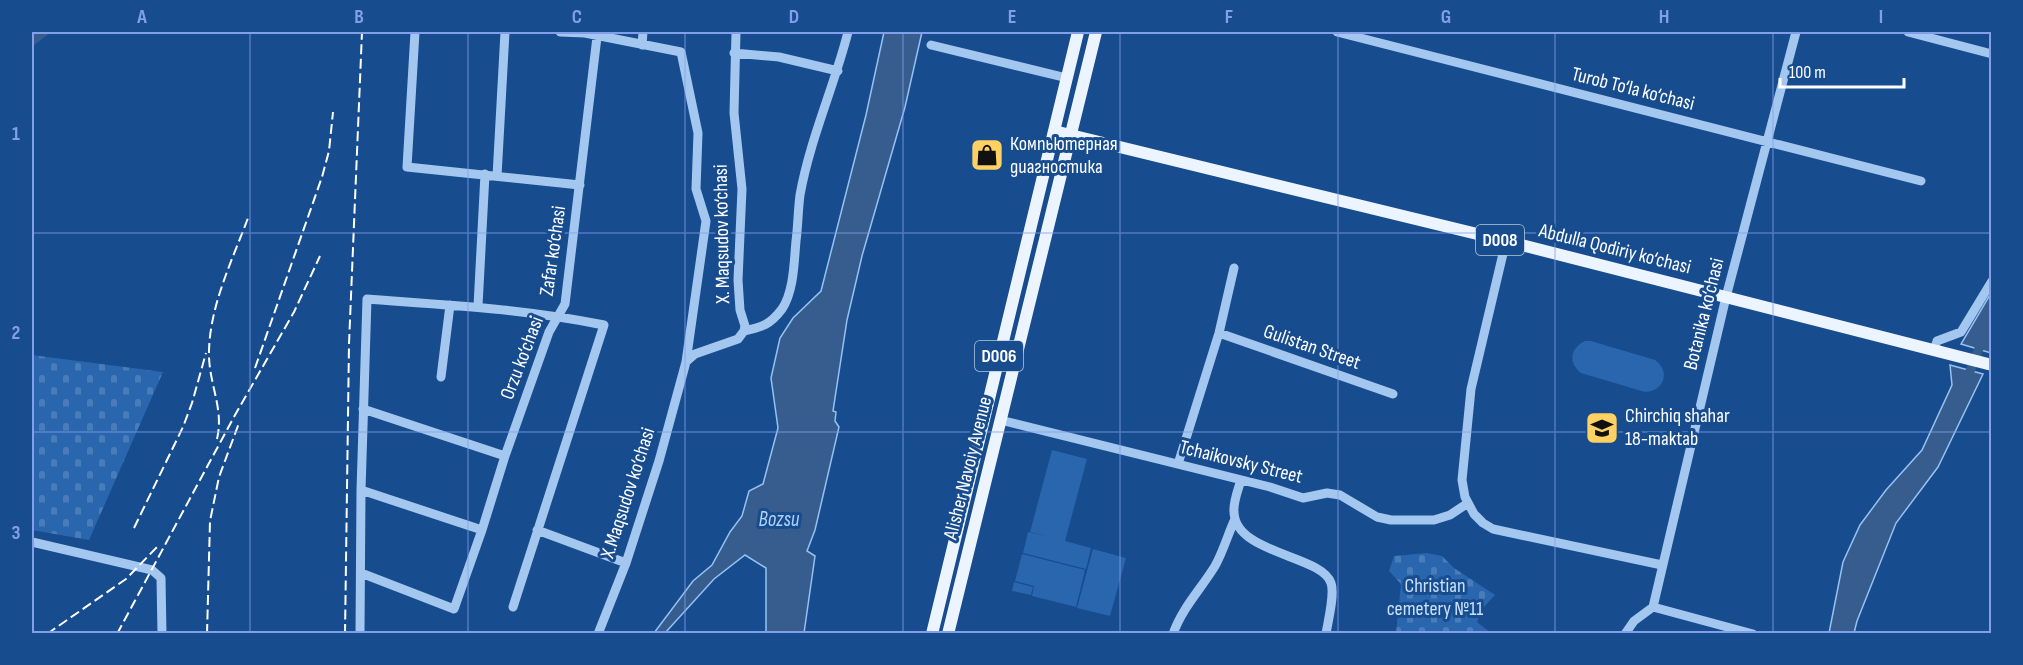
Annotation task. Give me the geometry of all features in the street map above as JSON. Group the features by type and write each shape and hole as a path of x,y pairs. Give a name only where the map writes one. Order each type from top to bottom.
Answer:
{"main road":[{"name":"Alisher Navoiy Avenue","path":"932,633 1078,32"},
{"name":"Alisher Navoiy Avenue","path":"948,633 1096,32"},
{"name":"Abdulla Qodiriy ko‘chasi","path":"1054,132 1506,241 1992,365"}],"street":[{"path":"415,32 407,167 580,185"},
{"path":"497,176 505,32"},
{"path":"560,32 585,32 597,37 642,45 643,32"},
{"name":"X. Maqsudov ko‘chasi","path":"736,32 734,113 742,189 738,280 744,331"},
{"path":"686,362 695,354 738,339 744,331 765,327 783,308 794,265 800,196 817,129 838,71 848,32"},
{"name":"Turob To‘la ko‘chasi","path":"1337,32 1921,181"},
{"name":"Botanika ko‘chasi","path":"1653,607 1726,297 1796,32"},
{"path":"1908,32 1992,54"},
{"name":"Zafar ko‘chasi","path":"513,607 604,325 560,316 565,304 597,37"},
{"name":"X.Maqsudov ko‘chasi","path":"598,633 626,563 659,461 686,362 706,221 696,189 698,133 681,52 642,45"},
{"path":"931,45 1067,78"},
{"path":"734,53 779,57 838,71"},
{"path":"478,306 485,174"},
{"path":"1506,241 1471,389 1462,480 1468,503 1478,519 1493,529 1662,565"},
{"path":"1178,464 1219,333 1234,268"},
{"path":"1939,353 1937,341 1961,332 1992,281"},
{"name":"Orzu ko‘chasi","path":"361,573 454,609 549,332 560,316 478,306 367,299 363,409"},
{"path":"441,377 450,305"},
{"name":"Gulistan Street","path":"1219,333 1393,394"},
{"path":"360,633 363,409 505,456"},
{"name":"Tchaikovsky Street","path":"1000,420 1241,480 1303,498 1327,493 1340,495 1377,517 1391,520 1434,520 1450,515 1468,503"},
{"path":"1173,633 1195,592 1215,565 1235,519 1234,508 1241,480"},
{"path":"361,490 482,530"},
{"path":"1235,519 1254,541 1326,574 1331,581 1332,590 1326,633"},
{"path":"537,530 626,563"},
{"path":"32,542 152,570 161,578 162,633"},
{"path":"1625,633 1634,621 1653,607 1753,633"}],"green space":[{"path":"1585,341 1655,360 1663,370 1661,385 1657,389 1645,392 1581,373 1574,365 1572,356 1576,348"},
{"path":"32,355 163,372 89,540 32,530"},
{"path":"1052,450 1087,459 1065,541 1091,548 1086,569 1023,553 1028,532 1049,537 1030,532"},
{"path":"1093,549 1126,558 1110,616 1077,608"},
{"name":"Christian cemetery №11","path":"1427,553 1442,556 1454,568 1495,595 1483,608 1477,622 1491,633 1396,633 1401,584 1389,571 1394,556"},
{"path":"1022,554 1085,570 1076,607 1032,596 1034,586 1015,581"},
{"path":"1014,582 1033,587 1031,595 1012,591"}],"water":[{"name":"Bozsu","path":"884,32 922,32 905,107 862,256 847,320 833,411 836,412 835,421 839,427 815,530 807,551 815,556 804,633 766,633 766,568 745,555 714,579 665,633 654,633 693,581 712,565 730,532 742,516 749,491 763,484 778,428 771,378 780,338 793,318 821,291 866,115"},
{"path":"1991,293 1991,353 1961,344"},
{"path":"1950,365 1983,374 1938,467 1896,523 1854,633 1829,633 1843,562 1860,525 1886,490 1922,450 1952,385"}],"waterway":[{"path":"32,41 44,32"},
{"path":"1966,381 1986,331 1992,324"}],"railway":[{"path":"345,634 349,344 362,32"},
{"path":"255,368 322,177 329,151 333,112"},
{"path":"217,439 219,418 209,357 212,321 222,286 248,218"},
{"path":"117,634 235,415 294,312 320,256"},
{"path":"134,528 183,427 206,353"},
{"path":"207,634 210,521 219,477 239,423"},
{"path":"47,634 126,579 158,546"}],"place":[{"name":"Компьютерная диагностика","path":"987,155"},
{"name":"Chirchiq shahar 18-maktab","path":"1602,428"}]}
